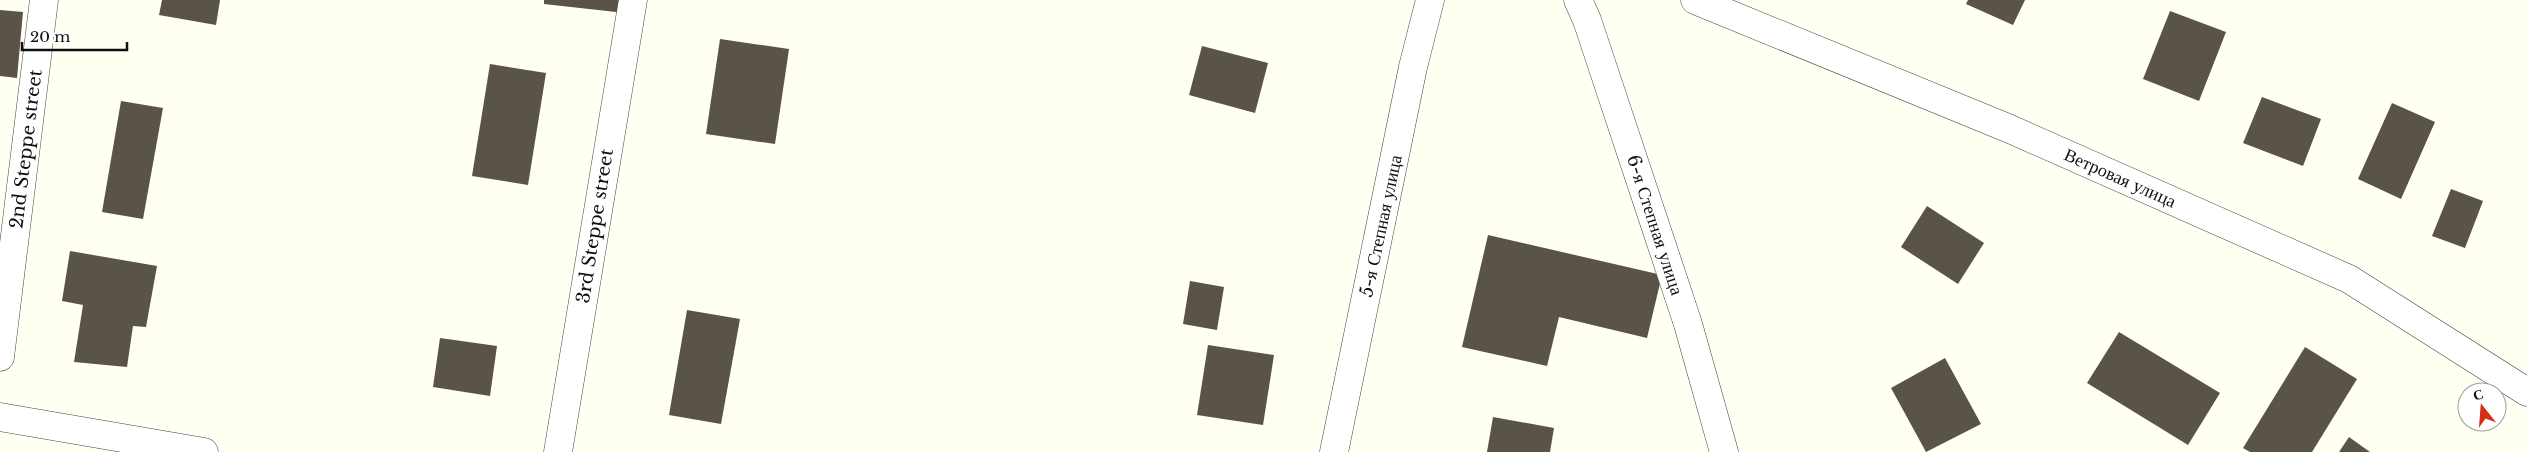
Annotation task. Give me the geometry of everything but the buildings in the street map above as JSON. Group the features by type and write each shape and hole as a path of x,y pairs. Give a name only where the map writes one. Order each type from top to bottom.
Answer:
{"street":[{"name":"2nd Steppe street","path":"0,357 44,0"},
{"name":"3rd Steppe street","path":"558,452 632,0"},
{"name":"5-я Степная улица","path":"1334,452 1414,67 1430,0"},
{"name":"6-я Степная улица","path":"1578,0 1587,20 1688,324 1724,452"},
{"name":"Ветровая улица","path":"1695,0 2010,129 2349,279 2527,392"},
{"path":"0,417 204,452"}]}
